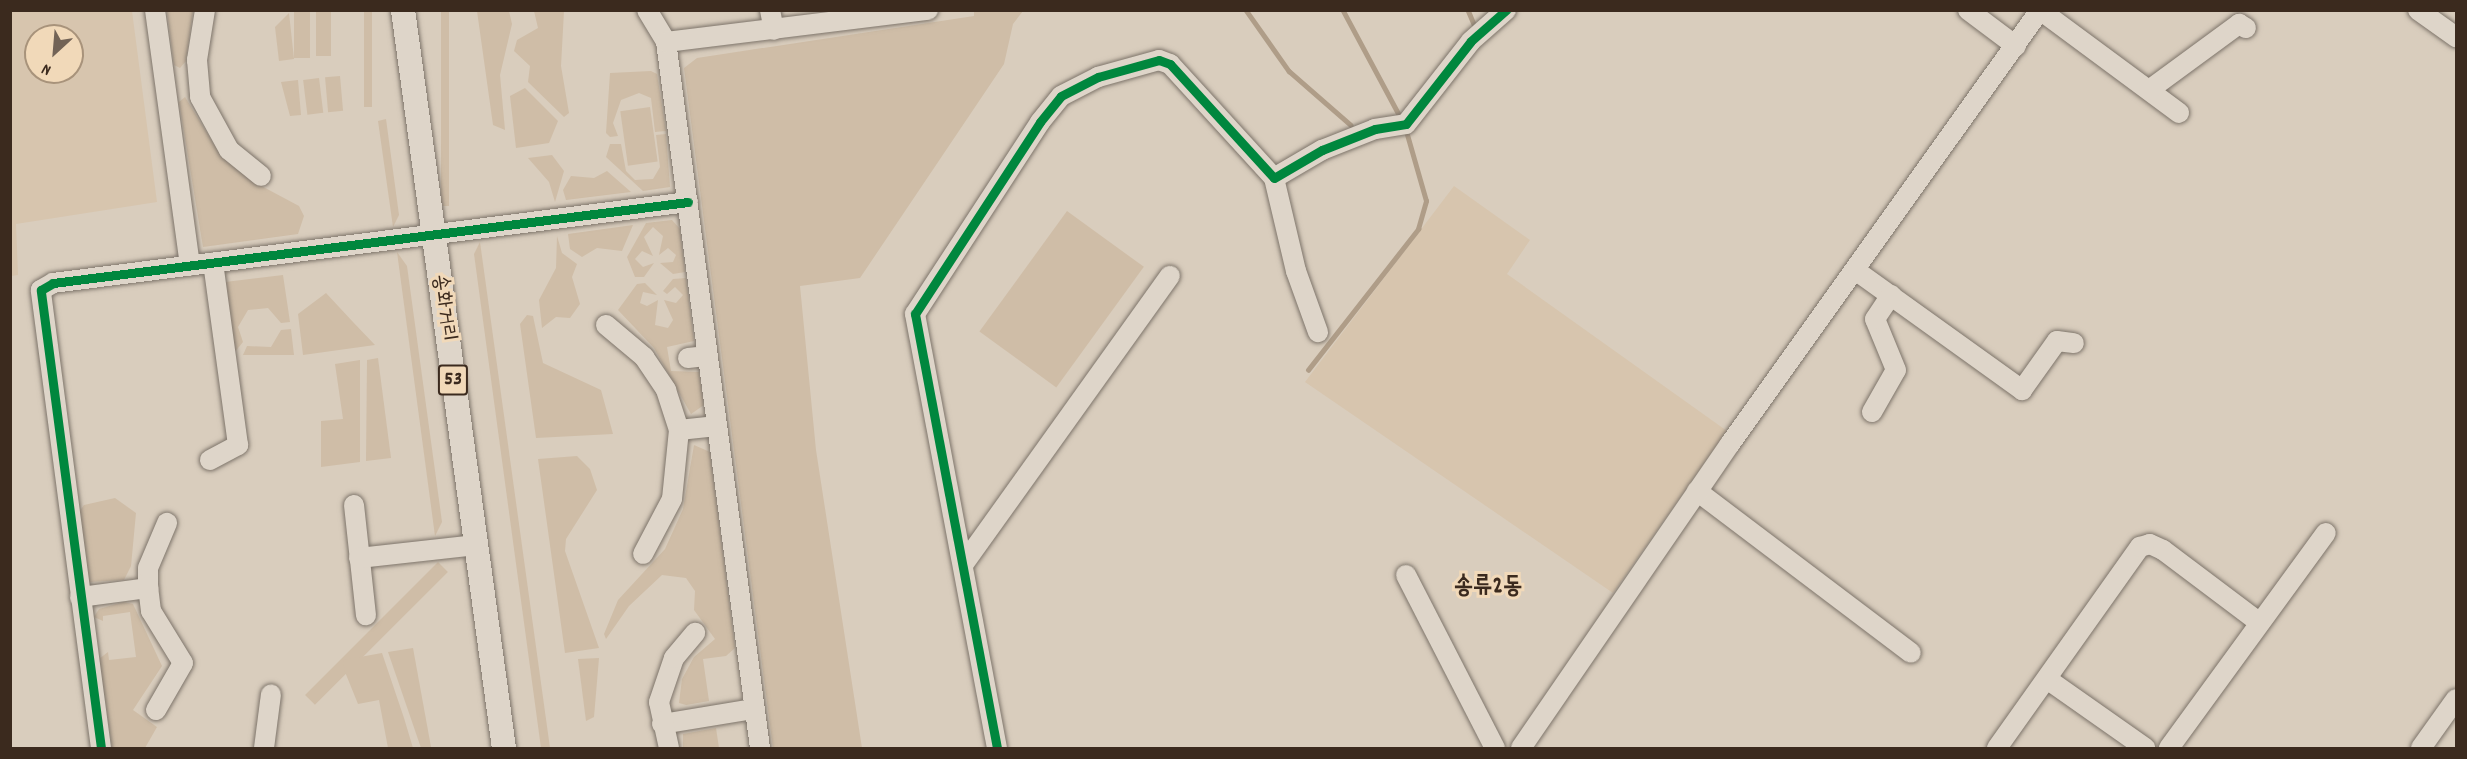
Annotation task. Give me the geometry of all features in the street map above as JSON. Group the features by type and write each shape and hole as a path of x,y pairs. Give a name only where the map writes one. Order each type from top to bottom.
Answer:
{"main road":[{"name":"송화거리","path":"403,10 504,748"}],"street":[{"path":"155,10 190,266"},
{"path":"205,10 196,81 207,114 229,150 261,176"},
{"path":"647,10 666,42 688,202 698,357 717,426 760,748"},
{"path":"770,10 774,30"},
{"path":"666,42 928,10"},
{"path":"1274,178 1322,150 1375,129 1404,125 1471,41 1506,10"},
{"path":"1968,10 2016,46"},
{"path":"1521,748 1697,491 2040,10 2179,112"},
{"path":"2418,10 2444,34"},
{"path":"2149,90 2239,24 2246,28"},
{"path":"998,748 965,562 915,314 1040,122 1061,96 1098,77 1159,60 1170,64 1274,178 1296,271 1318,332"},
{"path":"166,84 196,81"},
{"path":"101,748 41,290 53,283 688,202"},
{"path":"210,460 238,445 213,263"},
{"path":"1855,270 2022,390 2057,341 2074,343"},
{"path":"965,562 1170,276"},
{"path":"1872,412 1896,370 1875,319 1890,295"},
{"path":"606,325 644,357 666,390 679,429 672,499 643,554"},
{"path":"679,429 717,426"},
{"path":"1697,491 1911,654"},
{"path":"354,505 366,615"},
{"path":"156,710 183,663 151,611 148,588 148,568 167,523"},
{"path":"2169,748 2326,533"},
{"path":"1997,748 2140,547 2150,544 2260,623"},
{"path":"359,558 476,545"},
{"path":"1406,575 1495,748"},
{"path":"80,597 148,588"},
{"path":"669,748 659,702 666,676 695,633"},
{"path":"2047,679 2145,748"},
{"path":"264,748 271,694"},
{"path":"2421,748 2457,699"},
{"path":"662,724 754,709"}],"shaded area":[{"path":"11,10 132,11 157,202 16,224 18,275 11,276"},
{"path":"167,11 193,11 186,61 180,68 174,65"},
{"path":"294,11 310,11 310,58 294,58"},
{"path":"316,11 331,11 331,56 316,56"},
{"path":"364,11 372,11 372,107 364,107"},
{"path":"441,11 449,11 449,206 441,206"},
{"path":"477,11 509,11 512,24 500,75 505,130 493,125"},
{"path":"534,11 564,11 561,66 569,113 564,117 528,82 530,66 514,51 517,40 538,28"},
{"path":"974,11 1023,11 1013,24 1004,64 860,278 800,286 816,450 862,748 773,748 684,68 697,58 974,16"},
{"path":"289,13 294,59 279,61 275,27"},
{"path":"651,71 657,74 666,131 655,132 651,98 639,93 621,100 613,123 618,136 610,137 606,133 610,73"},
{"path":"340,76 343,111 328,112 325,77"},
{"path":"319,78 323,113 307,115 303,80"},
{"path":"298,80 301,115 290,116 281,82"},
{"path":"525,88 558,121 549,143 516,148 510,96"},
{"path":"185,97 215,146 254,182 299,206 304,216 298,234 203,247 179,102"},
{"path":"650,107 658,161 628,166 620,111"},
{"path":"386,119 399,215 393,227 378,121"},
{"path":"666,134 670,187 643,191 606,157 610,144 621,144 626,171 635,180 653,179 660,167 656,135"},
{"path":"552,155 564,171 555,202 549,182 528,158"},
{"path":"607,171 631,192 566,200 563,190 571,176 594,178"},
{"path":"1454,186 1530,240 1507,274 1727,431 1613,593 1305,382"},
{"path":"1067,211 1144,267 1056,387 979,332"},
{"path":"672,220 680,229 685,272 673,274 660,263 673,262 676,255 668,248 659,255 663,236 653,227 644,237 653,256 642,251 635,259 643,267 654,263 644,277 635,277 627,257 646,223"},
{"path":"633,225 622,251 597,248 582,257 570,249 568,234"},
{"path":"557,236 562,253 577,264 572,277 580,304 570,318 556,317 542,328 539,300 556,268"},
{"path":"480,242 550,748 541,748 474,254"},
{"path":"397,252 407,266 442,522 435,536"},
{"path":"283,275 290,322 281,323 268,308 248,310 238,327 243,342 234,353 225,282"},
{"path":"686,278 694,341 667,347 671,371 699,372 704,405 691,414 654,348 618,310 637,284 645,283 657,295 643,292 640,303 647,306 658,300 655,325 668,328 673,320 664,300 676,303 683,295 675,287 667,294 663,291 673,279"},
{"path":"326,293 375,345 303,355 298,314"},
{"path":"527,315 533,316 543,363 601,390 613,434 536,438 520,324"},
{"path":"291,329 294,355 243,355 247,346 271,347 281,330"},
{"path":"378,358 391,458 366,461 367,360"},
{"path":"360,360 360,462 321,467 321,421 343,419 335,364"},
{"path":"694,445 710,452 735,648 726,656 703,659 709,701 686,705 679,703 682,679 694,657 715,639 694,610 695,591 686,578 662,575 629,606 606,639 604,634 618,600 665,549 683,509"},
{"path":"577,456 590,469 597,490 566,539 565,551 599,648 565,653 538,459"},
{"path":"115,498 136,513 131,566 124,580 89,582 79,512 84,505"},
{"path":"438,562 448,572 315,705 305,695"},
{"path":"123,602 133,604 162,666 133,710 157,727 145,748 112,748 99,659 108,652 109,660 136,657 130,612 103,616 103,621 94,617 99,609"},
{"path":"413,648 431,747 421,748 388,652"},
{"path":"382,653 413,748 388,748 379,700 358,704 345,672 343,660"},
{"path":"599,658 594,717 586,721 578,659"},
{"path":"716,728 719,748 683,748 683,734"}],"waterway":[{"path":"1246,10 1289,71 1351,125"},
{"path":"1343,10 1402,120"},
{"path":"1468,10 1476,29"},
{"path":"1308,370 1418,229 1426,201 1405,128"}],"cycle path":[{"path":"997,748 915,314 1040,122 1061,96 1098,77 1159,60 1170,64 1274,178 1322,150 1375,129 1406,124 1471,41 1506,10"},
{"path":"101,748 41,290 53,283 688,202"}],"district":[{"name":"송류2동","path":"1488,588"}]}
